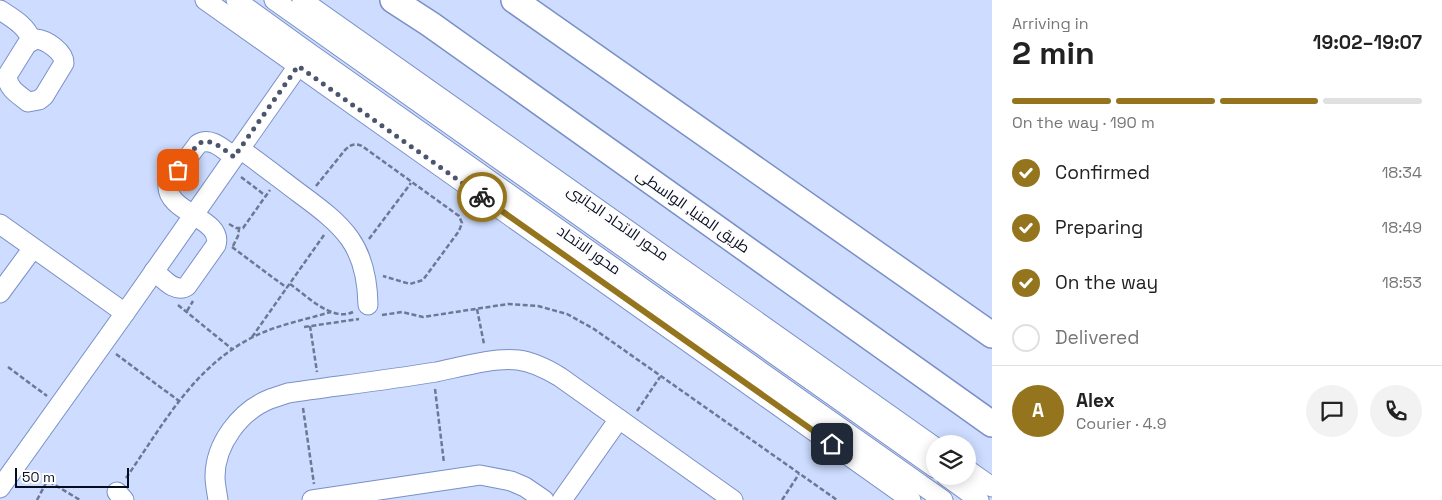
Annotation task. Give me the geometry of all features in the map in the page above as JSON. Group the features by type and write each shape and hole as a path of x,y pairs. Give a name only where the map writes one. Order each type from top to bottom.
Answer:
{"main road":[{"name":"طريق المنيا, الواسطى","path":"393,0 430,24 992,424"},
{"path":"514,0 992,334"}],"street":[{"path":"205,0 303,59 911,500"},
{"name":"محور الاتحاد","path":"236,0 303,59 943,500"},
{"name":"محور الاتحاد","path":"274,0 312,17 544,181 926,461"},
{"path":"0,10 22,26 30,35 31,40"},
{"path":"0,488 303,59 312,17"},
{"path":"41,39 61,53 64,58 63,68 44,96 39,100 28,102 5,90 9,70 31,40 41,39"},
{"path":"154,271 175,288 183,288 187,286 216,245 217,236 214,231 171,198 168,189 168,184 198,144 202,141 212,142 234,158 279,178 335,220 348,235 362,262 368,287 371,313"},
{"name":"محور الاتحاد الجانبى","path":"544,181 926,441"},
{"path":"0,224 125,313"},
{"path":"0,292 33,248"},
{"path":"218,500 215,477 218,457 225,439 237,422 252,409 269,399 300,392 502,360 517,360 547,368 734,500"},
{"path":"562,500 624,422"},
{"path":"312,500 480,475 511,481 525,487 544,500"},
{"path":"976,476 992,487"},
{"path":"958,485 979,500"}],"path":[{"path":"306,198 349,145 356,144 362,146 459,216 462,223 458,231 428,275 417,283 404,283 362,262 412,183"},
{"path":"234,158 266,196"},
{"path":"229,224 236,228 242,228 279,178"},
{"path":"252,337 335,220"},
{"path":"232,247 287,288"},
{"path":"290,284 336,315 402,312 424,317 508,304 538,306 567,314 594,329 837,500"},
{"path":"171,299 232,349"},
{"path":"477,309 487,363"},
{"path":"121,496 179,401 199,376 232,349 252,337 273,328 330,312"},
{"path":"304,327 371,313"},
{"path":"310,326 319,389"},
{"path":"103,344 179,401"},
{"path":"8,367 59,405"},
{"path":"433,372 446,480"},
{"path":"624,422 660,377"},
{"path":"300,392 316,499"},
{"path":"782,500 799,474"},
{"path":"37,500 46,483 50,482 80,500"}],"way so far":[{"path":"178,170 202,141 212,142 234,157 298,66 482,197"}],"route":[{"path":"482,197 832,444"}]}
